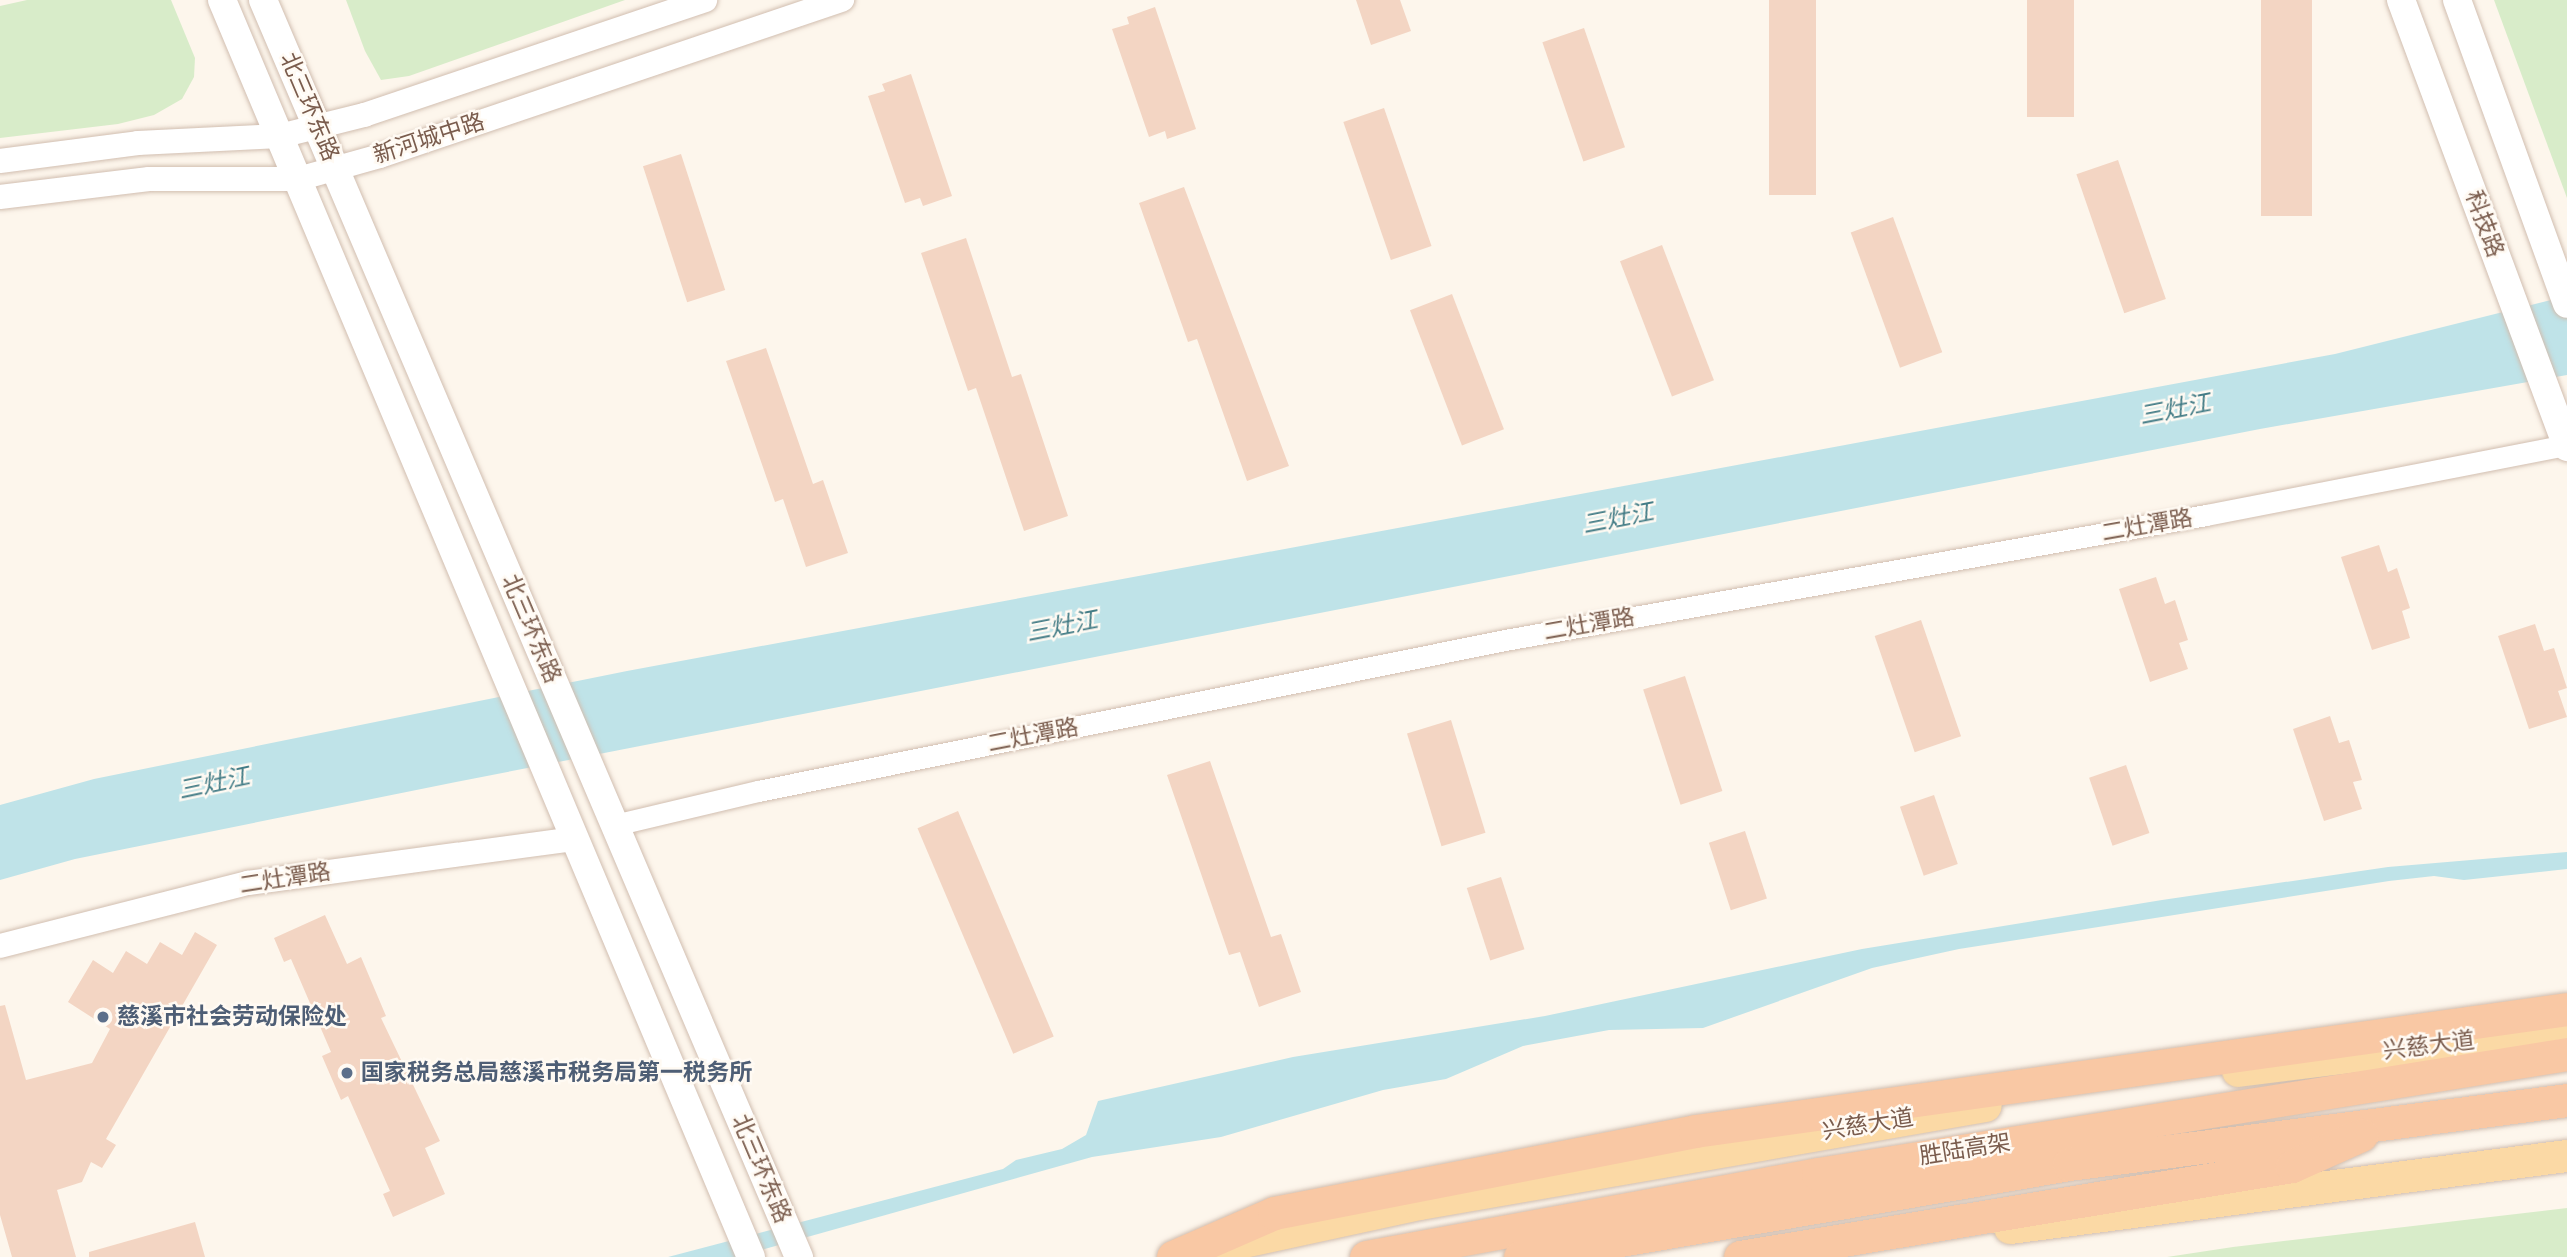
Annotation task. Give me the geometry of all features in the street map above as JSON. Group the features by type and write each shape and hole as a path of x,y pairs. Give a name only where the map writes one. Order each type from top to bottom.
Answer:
{"highway":[{"path":"1174,1257 1273,1213 1695,1132 2567,1009"},
{"name":"胜陆高架","path":"1366,1257 1818,1174 2567,1054"},
{"name":"胜陆高架","path":"1520,1257 2042,1168 2567,1100"},
{"path":"1740,1257 2292,1166 2392,1122"}],"main road":[{"name":"北三环东路","path":"222,0 751,1257"},
{"name":"北三环东路","path":"262,0 799,1257"},
{"name":"科技路","path":"2401,0 2567,446"},
{"path":"2457,0 2565,299"},
{"name":"兴慈大道","path":"1174,1257 1420,1204 1825,1132 2059,1095 2567,1030"},
{"path":"1783,1257 2567,1156"}],"street":[{"name":"新河城中路","path":"0,161 138,143 280,136 317,127 705,0"},
{"name":"新河城中路","path":"0,197 149,179 298,179 335,170 842,0"},
{"name":"二灶潭路","path":"614,825 758,791 1491,643 2219,513 2567,446"},
{"name":"二灶潭路","path":"0,946 248,883 575,839"}],"green space":[{"path":"27,0 171,0 195,58 194,77 182,99 154,115 118,124 0,138 0,6"},
{"path":"346,0 625,0 409,76 381,80 365,51"},
{"path":"2494,0 2567,0 2567,198"},
{"path":"2567,1208 2567,1257 2167,1257 2233,1247"}],"water":[{"name":"三灶江","path":"2567,296 2567,375 2260,429 456,782 75,859 0,880 0,805 94,779 627,671 2335,354"},
{"path":"2567,852 2567,869 2464,880 2434,876 2389,881 1959,949 1872,968 1703,1028 1609,1030 1523,1046 1446,1079 1383,1090 1221,1137 1092,1157 736,1257 668,1257 1003,1169 1016,1160 1062,1149 1086,1135 1098,1101 1293,1057 1545,1016 1862,949 2162,900 2388,867"}],"building":[{"path":"1356,0 1400,0 1411,31 1371,45"},
{"path":"1769,0 1816,0 1816,195 1769,195"},
{"path":"2027,0 2074,0 2074,117 2027,117"},
{"path":"2261,0 2312,0 2312,216 2261,216"},
{"path":"1155,7 1196,129 1167,139 1165,131 1149,137 1112,29 1129,24 1127,17"},
{"path":"1584,28 1625,147 1583,161 1542,42"},
{"path":"911,74 952,196 923,206 920,198 905,203 868,96 885,91 882,84"},
{"path":"1384,108 1432,246 1391,260 1343,122"},
{"path":"681,154 725,290 687,302 643,166"},
{"path":"2118,160 2166,299 2124,313 2076,174"},
{"path":"1184,187 1289,466 1247,481 1197,339 1188,342 1139,203"},
{"path":"1893,217 1942,352 1900,368 1851,232"},
{"path":"966,238 1012,377 1021,374 1068,516 1024,531 976,388 968,391 921,253"},
{"path":"1662,245 1714,380 1672,396 1620,261"},
{"path":"1452,294 1504,429 1462,445 1410,310"},
{"path":"766,348 813,484 823,480 848,553 806,567 783,499 775,502 726,361"},
{"path":"2379,545 2388,572 2397,568 2410,608 2402,611 2410,638 2372,650 2341,557"},
{"path":"2156,577 2165,604 2175,600 2188,640 2179,643 2188,669 2150,682 2119,589"},
{"path":"1921,620 1961,736 1915,752 1875,636"},
{"path":"2535,624 2544,651 2554,648 2567,688 2558,691 2567,717 2529,729 2498,636"},
{"path":"1685,676 1722,791 1681,805 1643,690"},
{"path":"2330,716 2339,743 2349,740 2362,780 2353,782 2362,809 2324,821 2293,729"},
{"path":"1451,720 1485,833 1442,846 1407,733"},
{"path":"1210,761 1271,937 1281,934 1301,992 1259,1007 1240,952 1229,955 1167,775"},
{"path":"2126,765 2149,833 2113,846 2089,778"},
{"path":"1934,795 1958,864 1924,876 1900,807"},
{"path":"958,811 1054,1037 1013,1054 917,828"},
{"path":"1745,831 1767,899 1731,910 1709,843"},
{"path":"1501,877 1524,949 1490,960 1467,888"},
{"path":"325,915 347,964 361,957 386,1016 381,1018 440,1141 425,1148 445,1194 393,1217 383,1194 390,1191 348,1096 341,1100 322,1056 331,1052 291,959 284,962 274,938"},
{"path":"195,932 217,945 106,1139 116,1145 102,1168 91,1162 82,1182 57,1190 76,1257 12,1257 0,1215 0,1006 5,1005 26,1080 92,1063 110,1029 68,1002 93,960 113,973 126,951 147,964 160,942 182,955"},
{"path":"195,1222 205,1257 89,1257 89,1252"}],"place":[{"name":"慈溪市社会劳动保险处","path":"103,1017"},
{"name":"国家税务总局慈溪市税务局第一税务所","path":"347,1073"}]}
